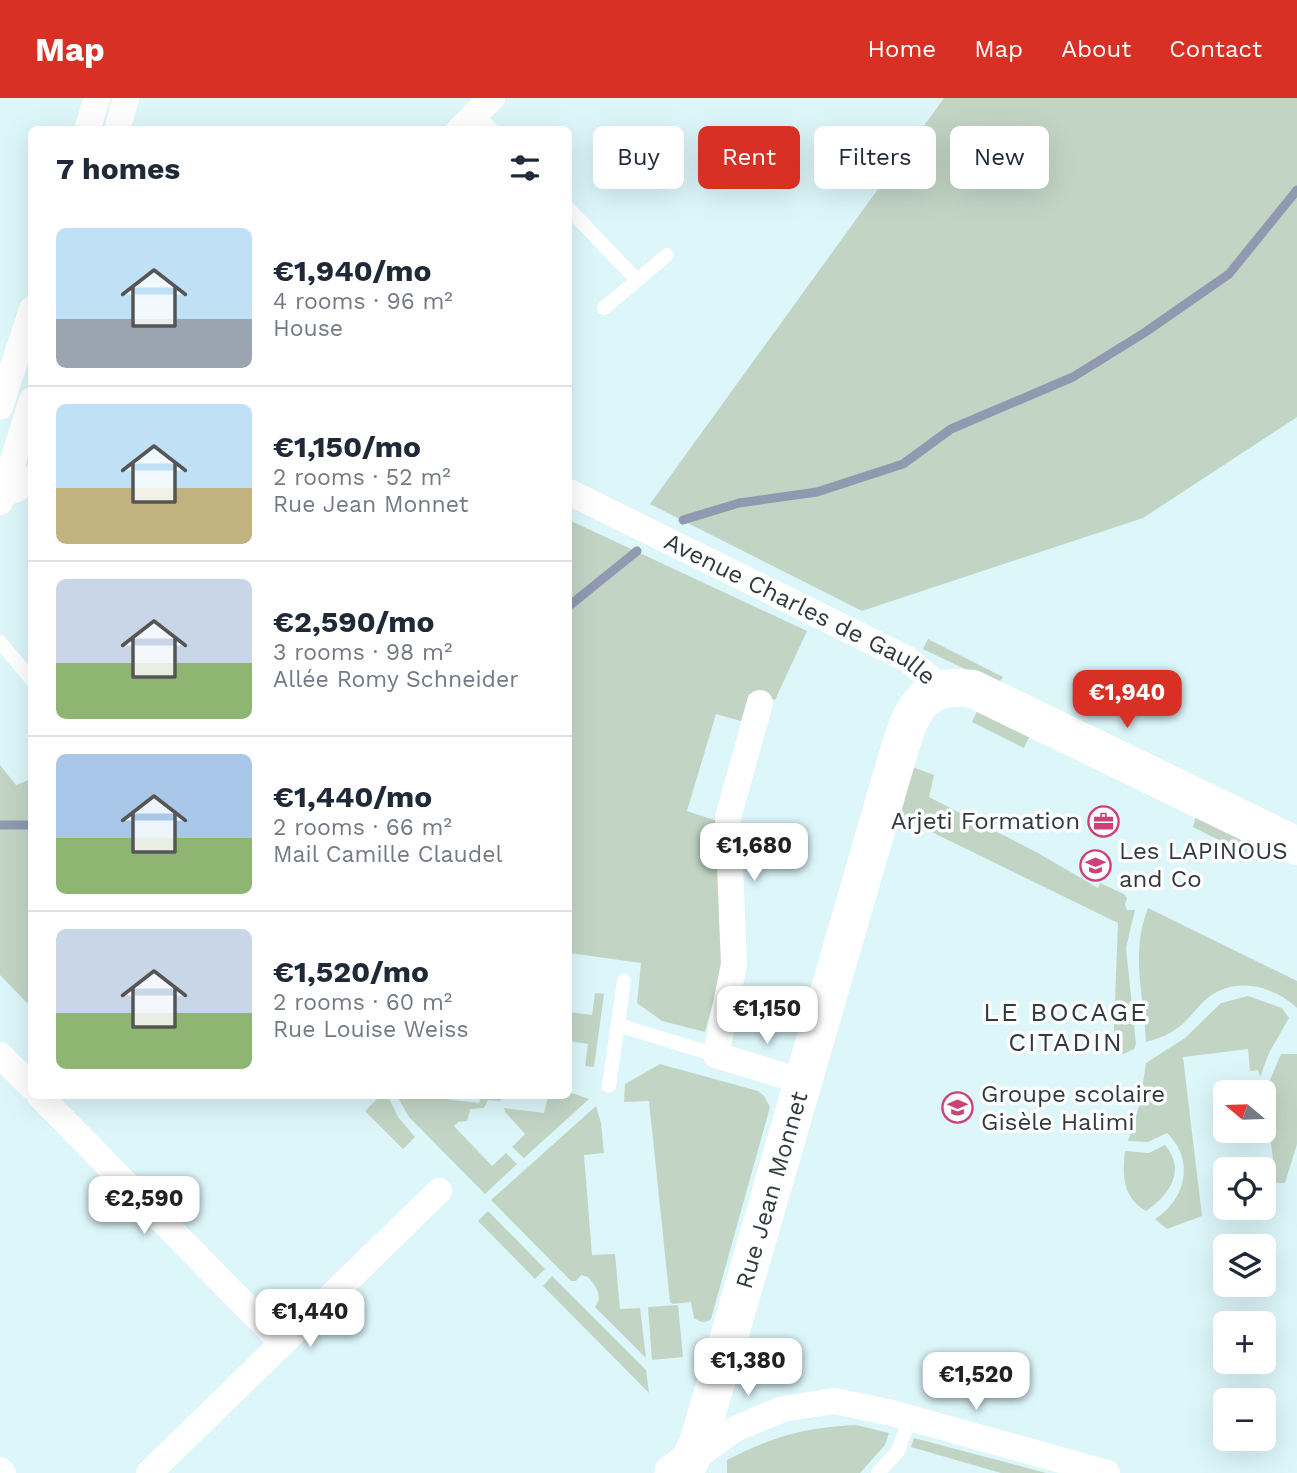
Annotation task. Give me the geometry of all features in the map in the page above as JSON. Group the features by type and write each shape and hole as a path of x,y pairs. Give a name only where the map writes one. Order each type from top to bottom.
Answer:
{"street":[{"path":"88,126 97,98"},
{"path":"118,126 127,98"},
{"path":"0,407 28,321"},
{"path":"1,497 28,413"},
{"path":"1,497 28,481"},
{"name":"Avenue Charles de Gaulle","path":"572,493 907,659 942,688 973,689 994,698 1297,846"},
{"name":"Rue Jean Monnet","path":"681,1467 711,1399 905,730 925,698 942,688"},
{"path":"760,703 727,818 734,964 716,1055 804,1082"},
{"path":"0,1055 28,1083"},
{"path":"43,1099 282,1343"},
{"path":"149,1473 439,1191"},
{"path":"681,1467 735,1429 783,1409 834,1401 910,1418 1107,1473"}],"lane":[{"path":"572,212 637,280"},
{"path":"604,308 667,255"},
{"path":"0,642 28,675"},
{"path":"608,1086 624,981"},
{"path":"618,1025 716,1055"},
{"path":"878,1473 898,1451 910,1418"}],"green space":[{"path":"944,98 1297,98 1297,417 1143,518 862,611 650,504 878,189 936,189 936,126 924,126"},
{"path":"572,521 807,631 775,700 749,694 741,721 716,714 687,811 717,821 723,965 705,1032 662,1021 637,1003 641,963 572,953"},
{"path":"928,639 1003,677 998,685 923,649"},
{"path":"978,709 1031,733 1024,748 972,722"},
{"path":"0,765 16,785 28,780 28,1004 0,975"},
{"path":"910,766 934,775 929,797 1038,853 1098,888 1100,883 1124,894 1127,898 1127,910 1135,910 1126,948 1136,1044 1134,1049 1124,1054 1113,1053 1118,923 897,815"},
{"path":"1196,815 1251,842 1245,853 1193,827"},
{"path":"1148,908 1297,981 1297,1008 1263,988 1226,988 1203,1002 1173,1031 1146,1042 1139,958"},
{"path":"595,993 604,994 594,1067 585,1066 588,1044 572,1041 572,1012 592,1015"},
{"path":"1248,996 1282,1008 1289,1018 1269,1053 1260,1077 1258,1070 1250,1071 1248,1049 1183,1057 1202,1216 1167,1229 1155,1219 1166,1211 1180,1190 1184,1167 1181,1155 1167,1133 1148,1142 1128,1141 1140,1103 1146,1063 1185,1038 1221,1003"},
{"path":"1281,1054 1297,1054 1297,1144 1285,1183 1276,1183 1276,1157 1273,1157 1271,1143 1276,1143 1276,1080 1270,1080"},
{"path":"660,1064 758,1091 770,1107 711,1319 705,1322 694,1318 691,1302 670,1302 649,1101 624,1102 625,1084"},
{"path":"572,1093 589,1099 524,1158 512,1147 525,1134 504,1108 544,1113 547,1099 572,1099"},
{"path":"377,1099 389,1099 398,1117 415,1137 403,1149 365,1111"},
{"path":"399,1099 446,1099 479,1103 481,1099 502,1099 488,1100 484,1108 470,1109 467,1121 458,1122 454,1126 492,1166 506,1153 517,1164 485,1194 409,1117"},
{"path":"596,1106 604,1153 584,1155 592,1255 615,1254 620,1309 640,1308 646,1358 595,1307 599,1295 588,1277 581,1275 576,1281 571,1281 491,1200"},
{"path":"1165,1145 1175,1164 1175,1173 1162,1198 1146,1211 1128,1193 1124,1178 1125,1151 1149,1153"},
{"path":"488,1211 545,1269 535,1279 478,1221"},
{"path":"552,1276 646,1370 649,1393 543,1286"},
{"path":"678,1305 683,1357 652,1360 648,1307"},
{"path":"856,1425 889,1433 885,1445 860,1473 727,1473 727,1460 774,1439 821,1428"},
{"path":"914,1438 1046,1473 1001,1473 911,1447"}],"waterway":[{"path":"683,520 739,503 817,492 903,464 951,429 1073,377 1144,333 1229,274 1297,190"},
{"path":"572,604 637,551"},
{"path":"0,825 28,825"}],"place":[{"name":"Arjeti Formation","path":"1103,821"},
{"name":"Les LAPINOUS and Co","path":"1096,865"},
{"name":"Groupe scolaire Gisèle Halimi","path":"958,1108"}],"district":[{"name":"LE BOCAGE CITADIN","path":"1066,1027"}]}
